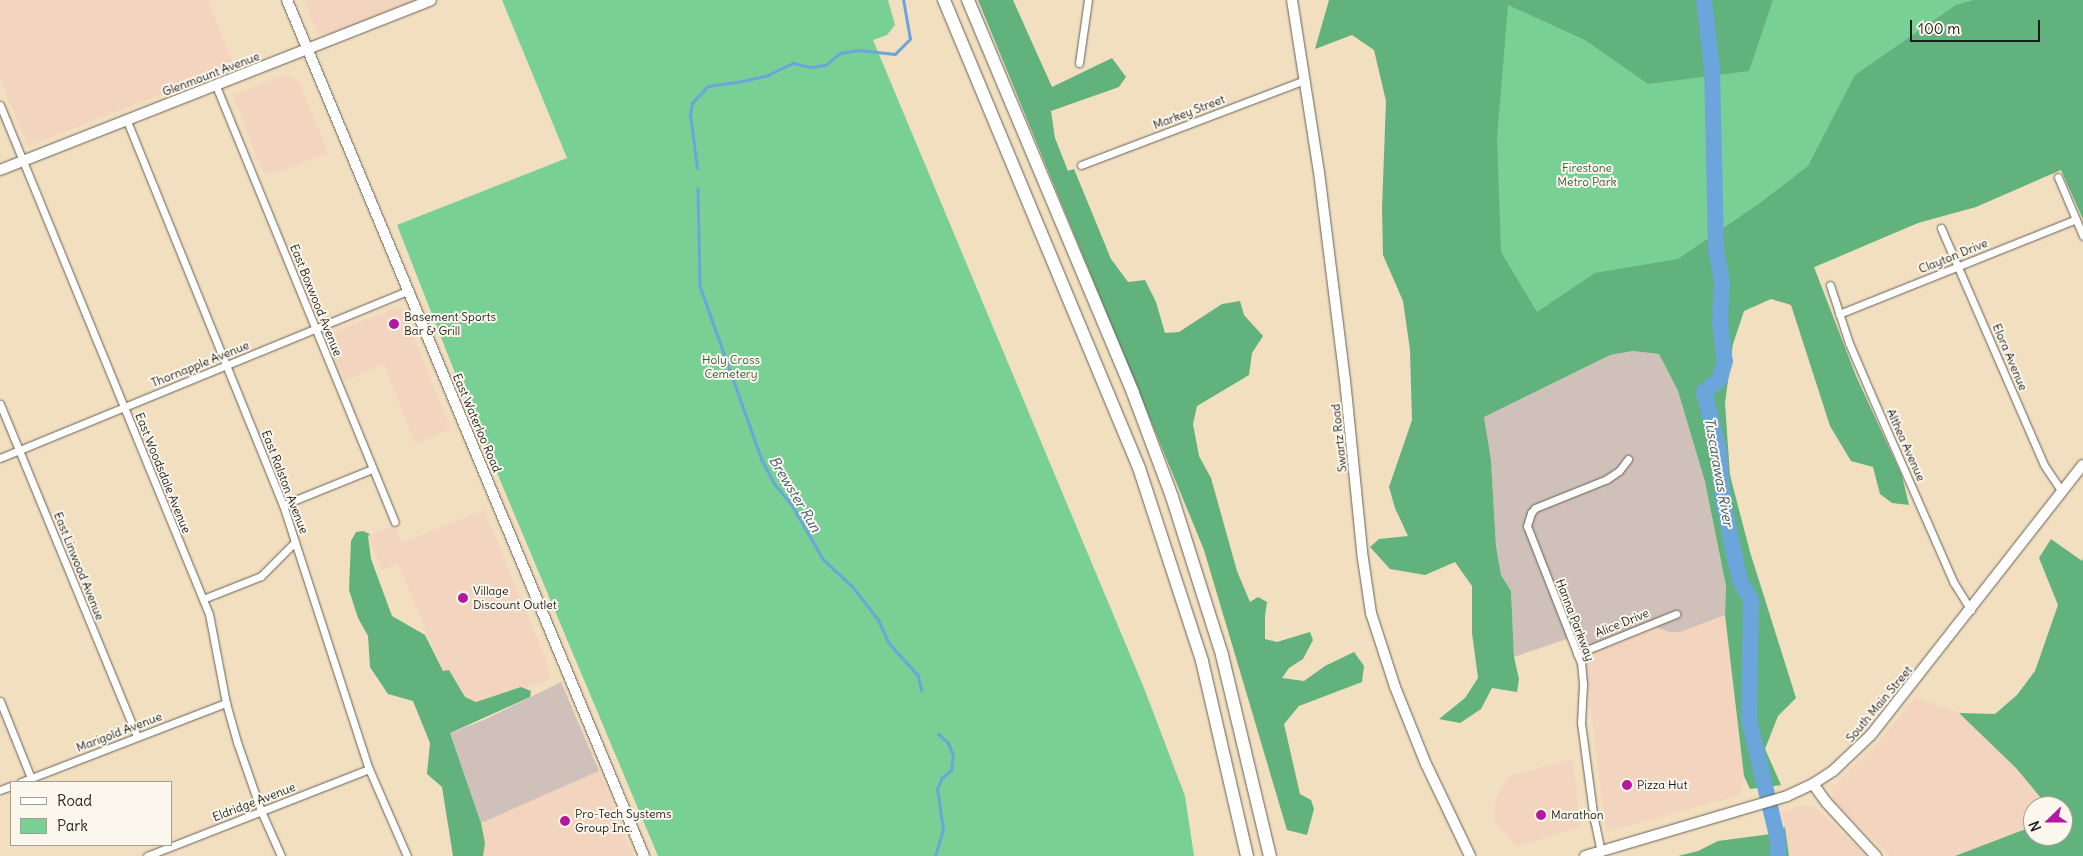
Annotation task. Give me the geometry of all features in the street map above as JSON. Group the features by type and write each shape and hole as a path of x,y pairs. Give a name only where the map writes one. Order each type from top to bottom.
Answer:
{"highway":[{"path":"944,0 1139,468 1202,661 1247,856"},
{"path":"968,0 1133,393 1172,497 1222,656 1270,856"}],"main road":[{"name":"East Waterloo Road","path":"288,0 644,856"},
{"name":"Glenmount Avenue","path":"0,170 431,0"},
{"name":"Swartz Road","path":"1292,0 1305,80 1345,380 1363,559 1371,613 1395,687 1426,764 1470,856"},
{"name":"South Main Street","path":"1585,856 1787,796 1813,784 1848,758 1871,735 2083,465"},
{"path":"1813,784 1826,802 1876,856"}],"street":[{"path":"1079,63 1088,0"},
{"name":"Markey Street","path":"1081,165 1305,80"},
{"name":"East Boxwood Avenue","path":"216,86 395,522"},
{"name":"East Woodsdale Avenue","path":"0,106 204,600 209,614 226,703 261,811 281,856"},
{"name":"East Ralston Avenue","path":"127,121 283,505 369,769 407,856"},
{"path":"2058,177 2083,236"},
{"name":"Clayton Drive","path":"1839,314 2076,219"},
{"name":"Elora Avenue","path":"1941,228 2044,465 2062,492"},
{"name":"Althea Avenue","path":"1830,285 1866,384 1954,583 1971,610"},
{"name":"Thornapple Avenue","path":"0,458 409,290"},
{"name":"East Linwood Avenue","path":"0,404 137,737"},
{"name":"Hanna Parkway","path":"1601,852 1594,820 1581,723 1583,684 1577,654 1529,532 1528,519 1531,513 1540,505 1607,479 1619,471 1628,459"},
{"path":"283,505 372,469"},
{"path":"204,600 261,576 295,542"},
{"name":"Alice Drive","path":"1577,654 1676,614"},
{"path":"0,701 32,778"},
{"name":"Marigold Avenue","path":"24,781 226,703"},
{"name":"Eldridge Avenue","path":"147,856 369,769"}],"shaded area":[{"path":"0,0 208,0 234,66 28,146 0,79"},
{"path":"304,0 420,0 327,36 318,34"},
{"path":"286,74 299,82 328,153 270,175 262,170 233,95"},
{"path":"396,308 402,309 451,429 415,444 384,364 345,381 326,335"},
{"path":"1633,351 1659,354 1678,391 1705,482 1726,586 1725,615 1680,632 1670,632 1656,627 1589,654 1576,636 1514,657 1511,591 1501,575 1496,546 1491,460 1484,417 1610,355"},
{"path":"484,510 547,662 550,679 467,711 443,671 398,564 382,570 368,536 394,525 402,543"},
{"path":"1725,615 1744,776 1740,795 1606,832 1585,662 1589,654 1656,627 1670,632 1695,627"},
{"path":"561,682 599,771 481,823 450,733 484,720"},
{"path":"1915,697 1959,713 2016,768 2039,796 2023,796 2023,830 1955,856 1891,856 1833,801 1832,787 1878,743"},
{"path":"1573,759 1580,827 1517,847 1494,821 1496,799 1509,776"},
{"path":"599,771 633,856 483,856 485,843 481,823"},
{"path":"1802,805 1815,807 1866,856 1789,856 1782,812"}],"green space":[{"name":"Holy Cross Cemetery","path":"502,0 888,0 895,25 887,35 873,40 1144,688 1185,796 1194,856 658,856 455,373 397,225 567,158"},
{"path":"978,0 1013,0 1052,87 1112,58 1126,77 1119,87 1051,111 1055,138 1068,171 1074,169 1111,259 1128,282 1145,280 1156,302 1165,333 1179,332 1222,304 1240,301 1244,315 1263,336 1252,353 1249,375 1197,406 1193,424 1199,456 1211,478 1237,571 1250,602 1258,597 1267,602 1265,639 1277,642 1310,632 1313,640 1303,659 1289,668 1282,678 1304,681 1325,666 1354,652 1364,666 1362,682 1299,706 1284,724 1300,794 1311,800 1314,809 1307,835 1287,830 1204,550"},
{"name":"Firestone Metro Park","path":"1329,0 1773,0 1749,71 1648,84 1585,40 1508,5 1497,138 1501,252 1537,312 1595,273 1678,259 1760,203 1808,166 1855,75 1956,5 1974,0 2083,0 2083,219 2061,170 1976,207 1918,223 1814,267 1856,376 1902,476 1909,505 1892,503 1880,494 1873,467 1851,461 1830,426 1791,305 1771,299 1744,311 1733,344 1725,403 1730,475 1750,552 1796,698 1778,716 1765,749 1781,785 1750,789 1744,776 1725,615 1726,586 1705,482 1678,391 1659,354 1633,351 1610,355 1484,417 1491,460 1496,546 1501,575 1511,591 1514,657 1519,679 1517,692 1492,688 1481,709 1460,723 1439,719 1465,698 1478,678 1472,633 1472,586 1455,562 1425,575 1390,569 1370,547 1379,539 1408,536 1395,508 1389,487 1412,420 1410,350 1403,301 1383,255 1382,208 1386,101 1374,50 1352,35 1315,49"},
{"name":"Firestone Metro Park","path":"1388,0 2083,0 2064,160 1610,355 1443,437"},
{"path":"363,531 370,534 368,536 371,559 392,616 425,635 443,671 449,670 465,697 476,702 521,687 531,691 530,697 450,733 481,823 485,843 483,856 453,856 442,787 427,774 430,743 413,701 388,694 370,667 368,636 358,618 349,590 351,541 356,532"},
{"path":"2051,539 2082,561 2083,558 2083,856 1955,856 2023,830 2023,846 2073,846 2073,796 2039,796 2016,768 1959,713 1995,714 2017,695 2035,671 2058,605 2039,558"},
{"path":"1785,827 1789,856 1678,856 1698,851 1718,841 1771,834"}],"waterway":[{"name":"Brewster Run","path":"697,168 690,115 692,103 708,86 768,75 793,63 811,67 826,65 840,53 858,50 895,54 910,39 903,0"},
{"name":"Tuscarawas River","path":"1704,0 1712,69 1716,250 1722,280 1720,323 1725,361 1720,379 1704,392 1718,447 1723,500 1740,581 1751,600 1749,720 1778,840 1778,856"},
{"name":"Brewster Run","path":"698,189 700,286 762,460 774,483 792,505 823,559 852,586 878,619 889,643 918,675 922,691"},
{"name":"Brewster Run","path":"935,856 943,830 937,789 942,778 951,770 953,756 948,743 938,734"}],"place":[{"name":"Basement Sports Bar & Grill","path":"394,324"},
{"name":"Village Discount Outlet","path":"463,598"},
{"name":"Pizza Hut","path":"1627,785"},
{"name":"Marathon","path":"1541,815"},
{"name":"Pro-Tech Systems Group Inc.","path":"565,821"}]}
